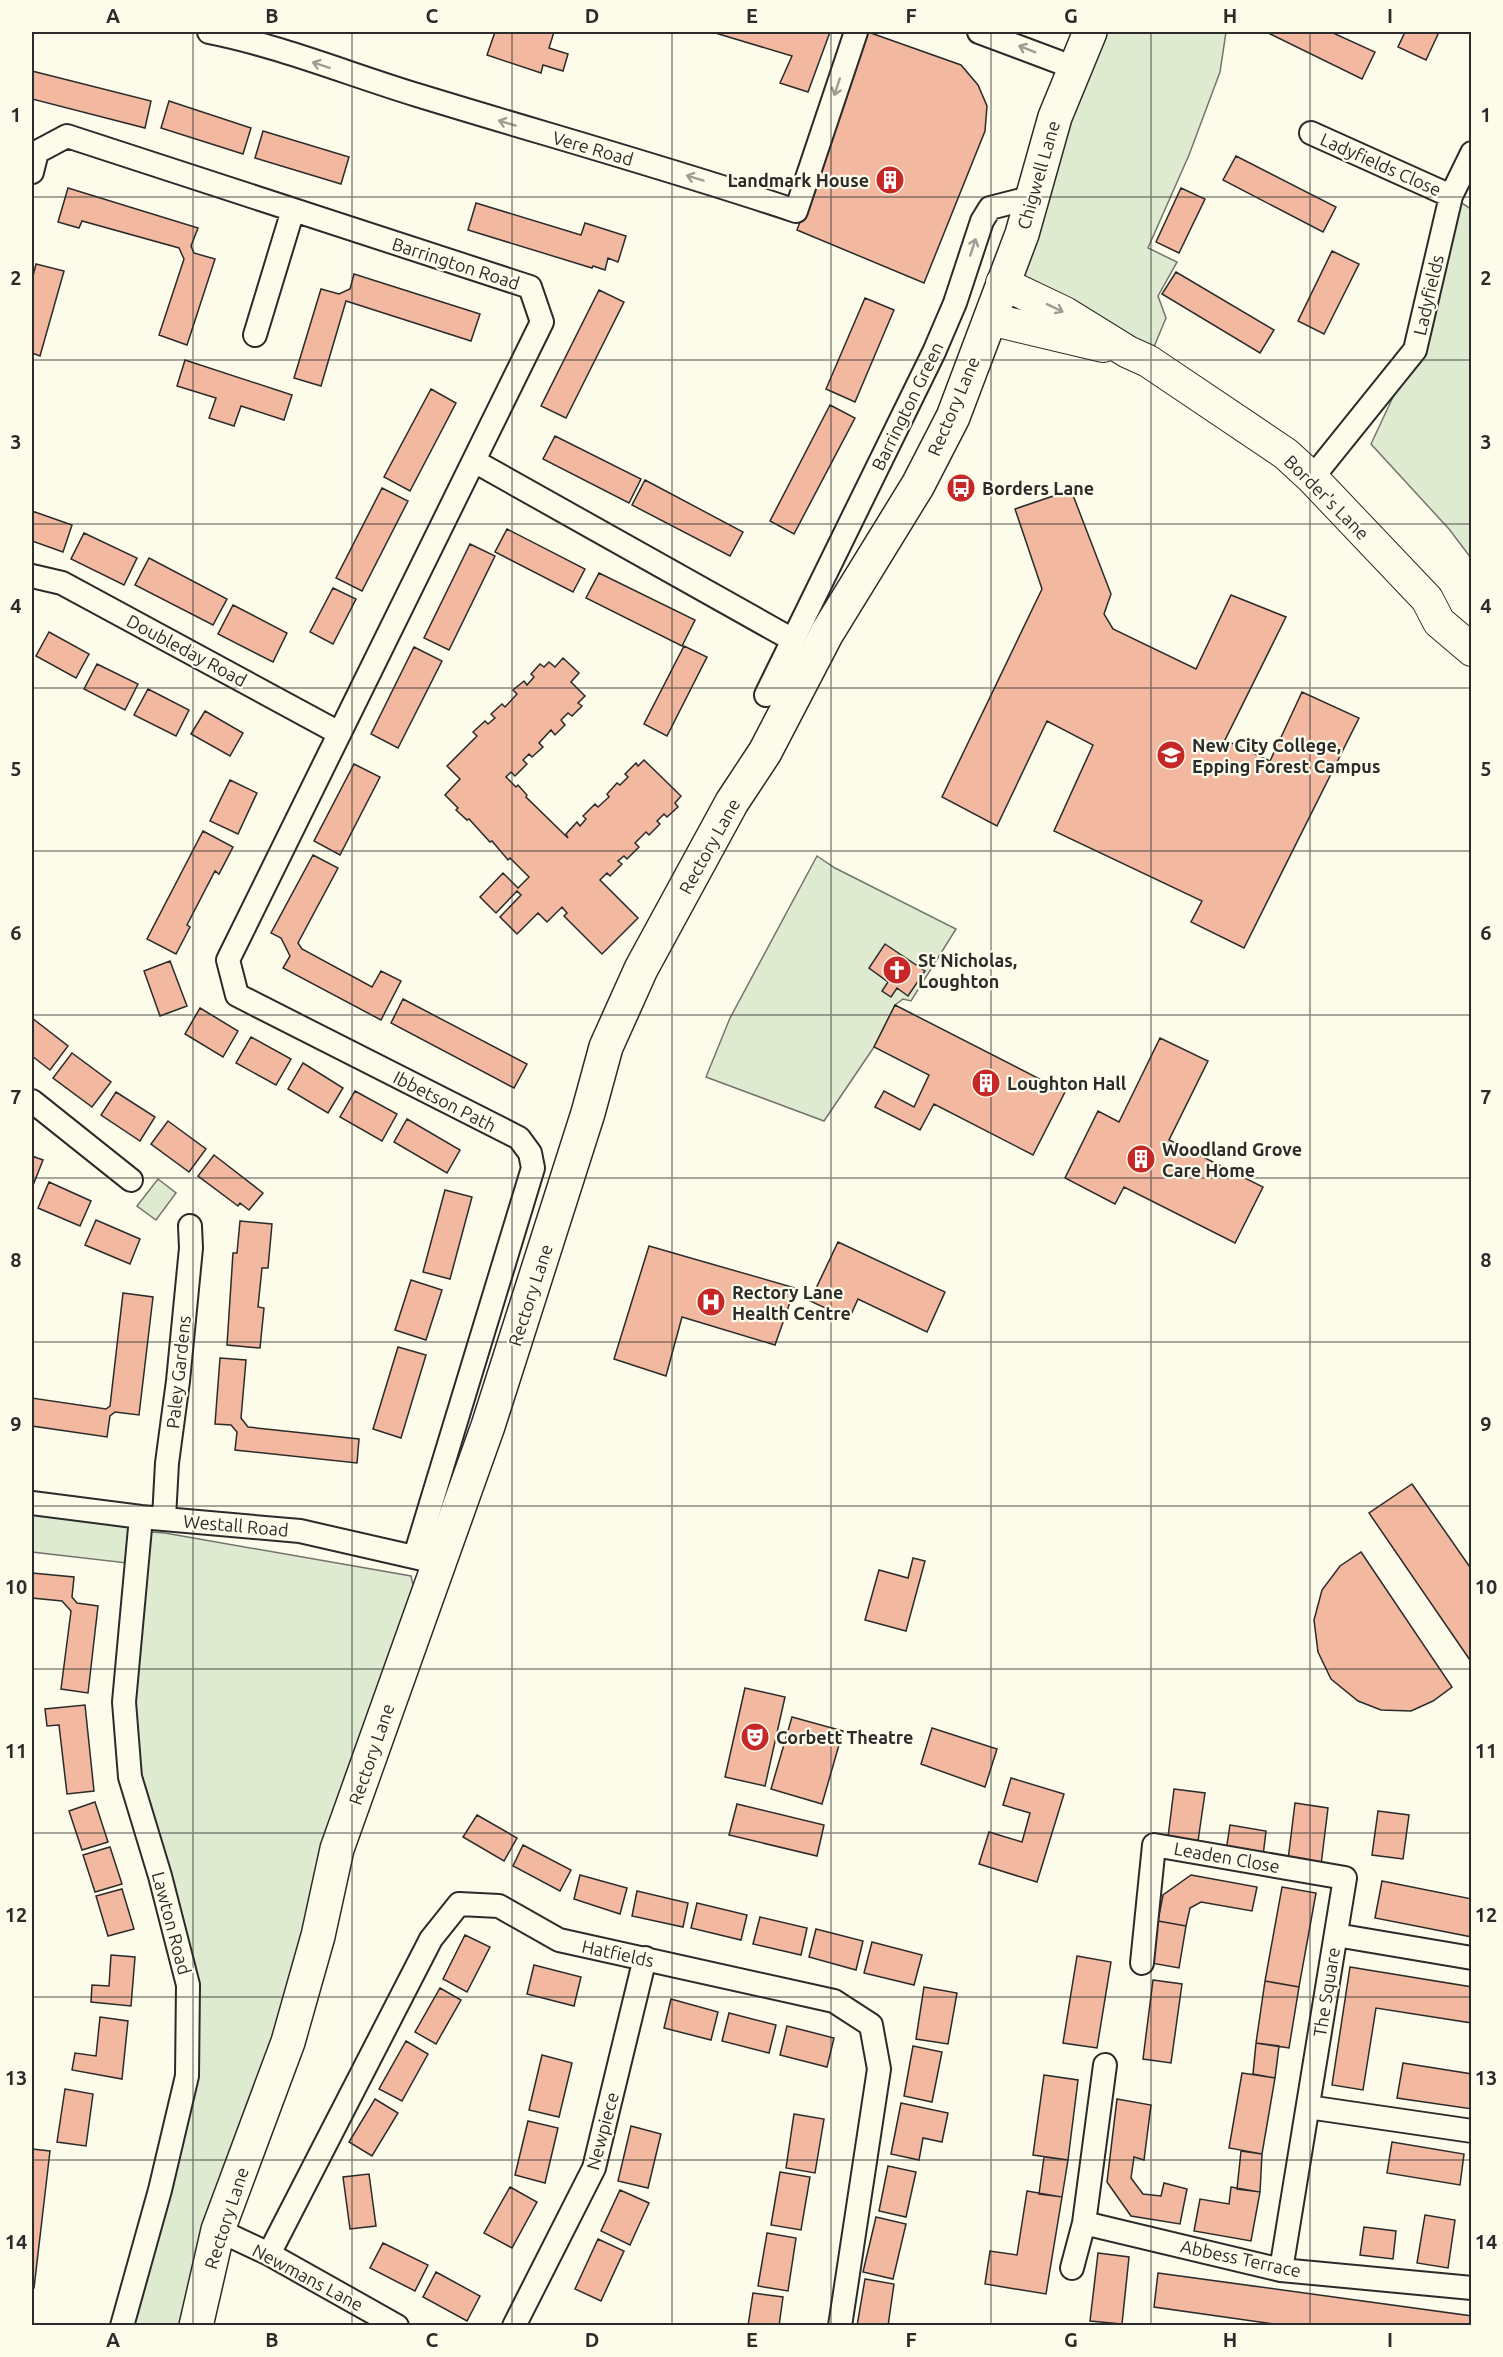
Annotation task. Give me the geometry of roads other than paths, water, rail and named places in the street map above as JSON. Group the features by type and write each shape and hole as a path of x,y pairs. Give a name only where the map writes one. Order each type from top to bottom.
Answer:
{"main road":[{"name":"Chigwell Lane","path":"990,319 1033,197 1049,134 1075,68 1086,32"},
{"name":"Rectory Lane","path":"196,2325 218,2230 288,2042 318,1936 337,1849 427,1559 488,1426 588,1113 606,1047 641,969 732,802 765,752 826,633 918,485 953,417 971,364 990,319"}],"street":[{"name":"Vere Road","path":"208,32 238,38 394,88 699,179 796,211 856,32"},
{"path":"979,32 1075,68"},
{"name":"Ladyfields Close","path":"1311,133 1451,196"},
{"name":"Barrington Road","path":"32,172 38,152 67,136 530,287 542,322 339,733"},
{"name":"Ladyfields","path":"1312,478 1415,350 1451,196 1472,153"},
{"name":"Barrington Green","path":"765,695 934,352 955,303 982,221 990,208 1033,197"},
{"path":"255,335 292,210"},
{"name":"Border's Lane","path":"1002,283 1065,313 1128,352 1149,361 1286,454 1312,478 1427,599 1439,622 1472,650"},
{"name":"Border's Lane","path":"990,319 1128,352"},
{"path":"474,460 793,640"},
{"name":"Doubleday Road","path":"32,576 62,583 339,733"},
{"name":"Ibbetson Path","path":"339,733 228,960 237,995 519,1138 530,1153 532,1168 427,1559"},
{"path":"32,1101 131,1180"},
{"name":"Paley Gardens","path":"164,1518 190,1259 190,1226"},
{"name":"Westall Road","path":"32,1503 141,1517 300,1531 427,1559"},
{"name":"Lawton Road","path":"122,2325 160,2190 187,2076 188,1985 160,1876 130,1777 124,1702 141,1517"},
{"name":"Leaden Close","path":"1142,1963 1154,1845 1345,1878"},
{"name":"The Square","path":"1281,2270 1345,1878"},
{"name":"Hatfields","path":"269,2254 431,1939 459,1904 499,1906 559,1940 834,2001 871,2025 879,2069 840,2325"},
{"path":"1336,1935 1472,1958"},
{"name":"Newpiece","path":"513,2325 594,2168 645,1958"},
{"path":"1072,2268 1084,2223 1106,2065"},
{"path":"1308,2107 1472,2131"},
{"name":"Abbess Terrace","path":"1084,2223 1281,2270 1472,2288"},
{"name":"Newmans Lane","path":"218,2230 269,2254 397,2325"}],"place":[{"name":"Landmark House","path":"890,180"},
{"name":"Borders Lane","path":"961,488"},
{"name":"New City College, Epping Forest Campus","path":"1171,755"},
{"name":"St Nicholas, Loughton","path":"897,970"},
{"name":"Loughton Hall","path":"986,1083"},
{"name":"Woodland Grove Care Home","path":"1141,1159"},
{"name":"Rectory Lane Health Centre","path":"711,1302"},
{"name":"Corbett Theatre","path":"755,1737"}]}
